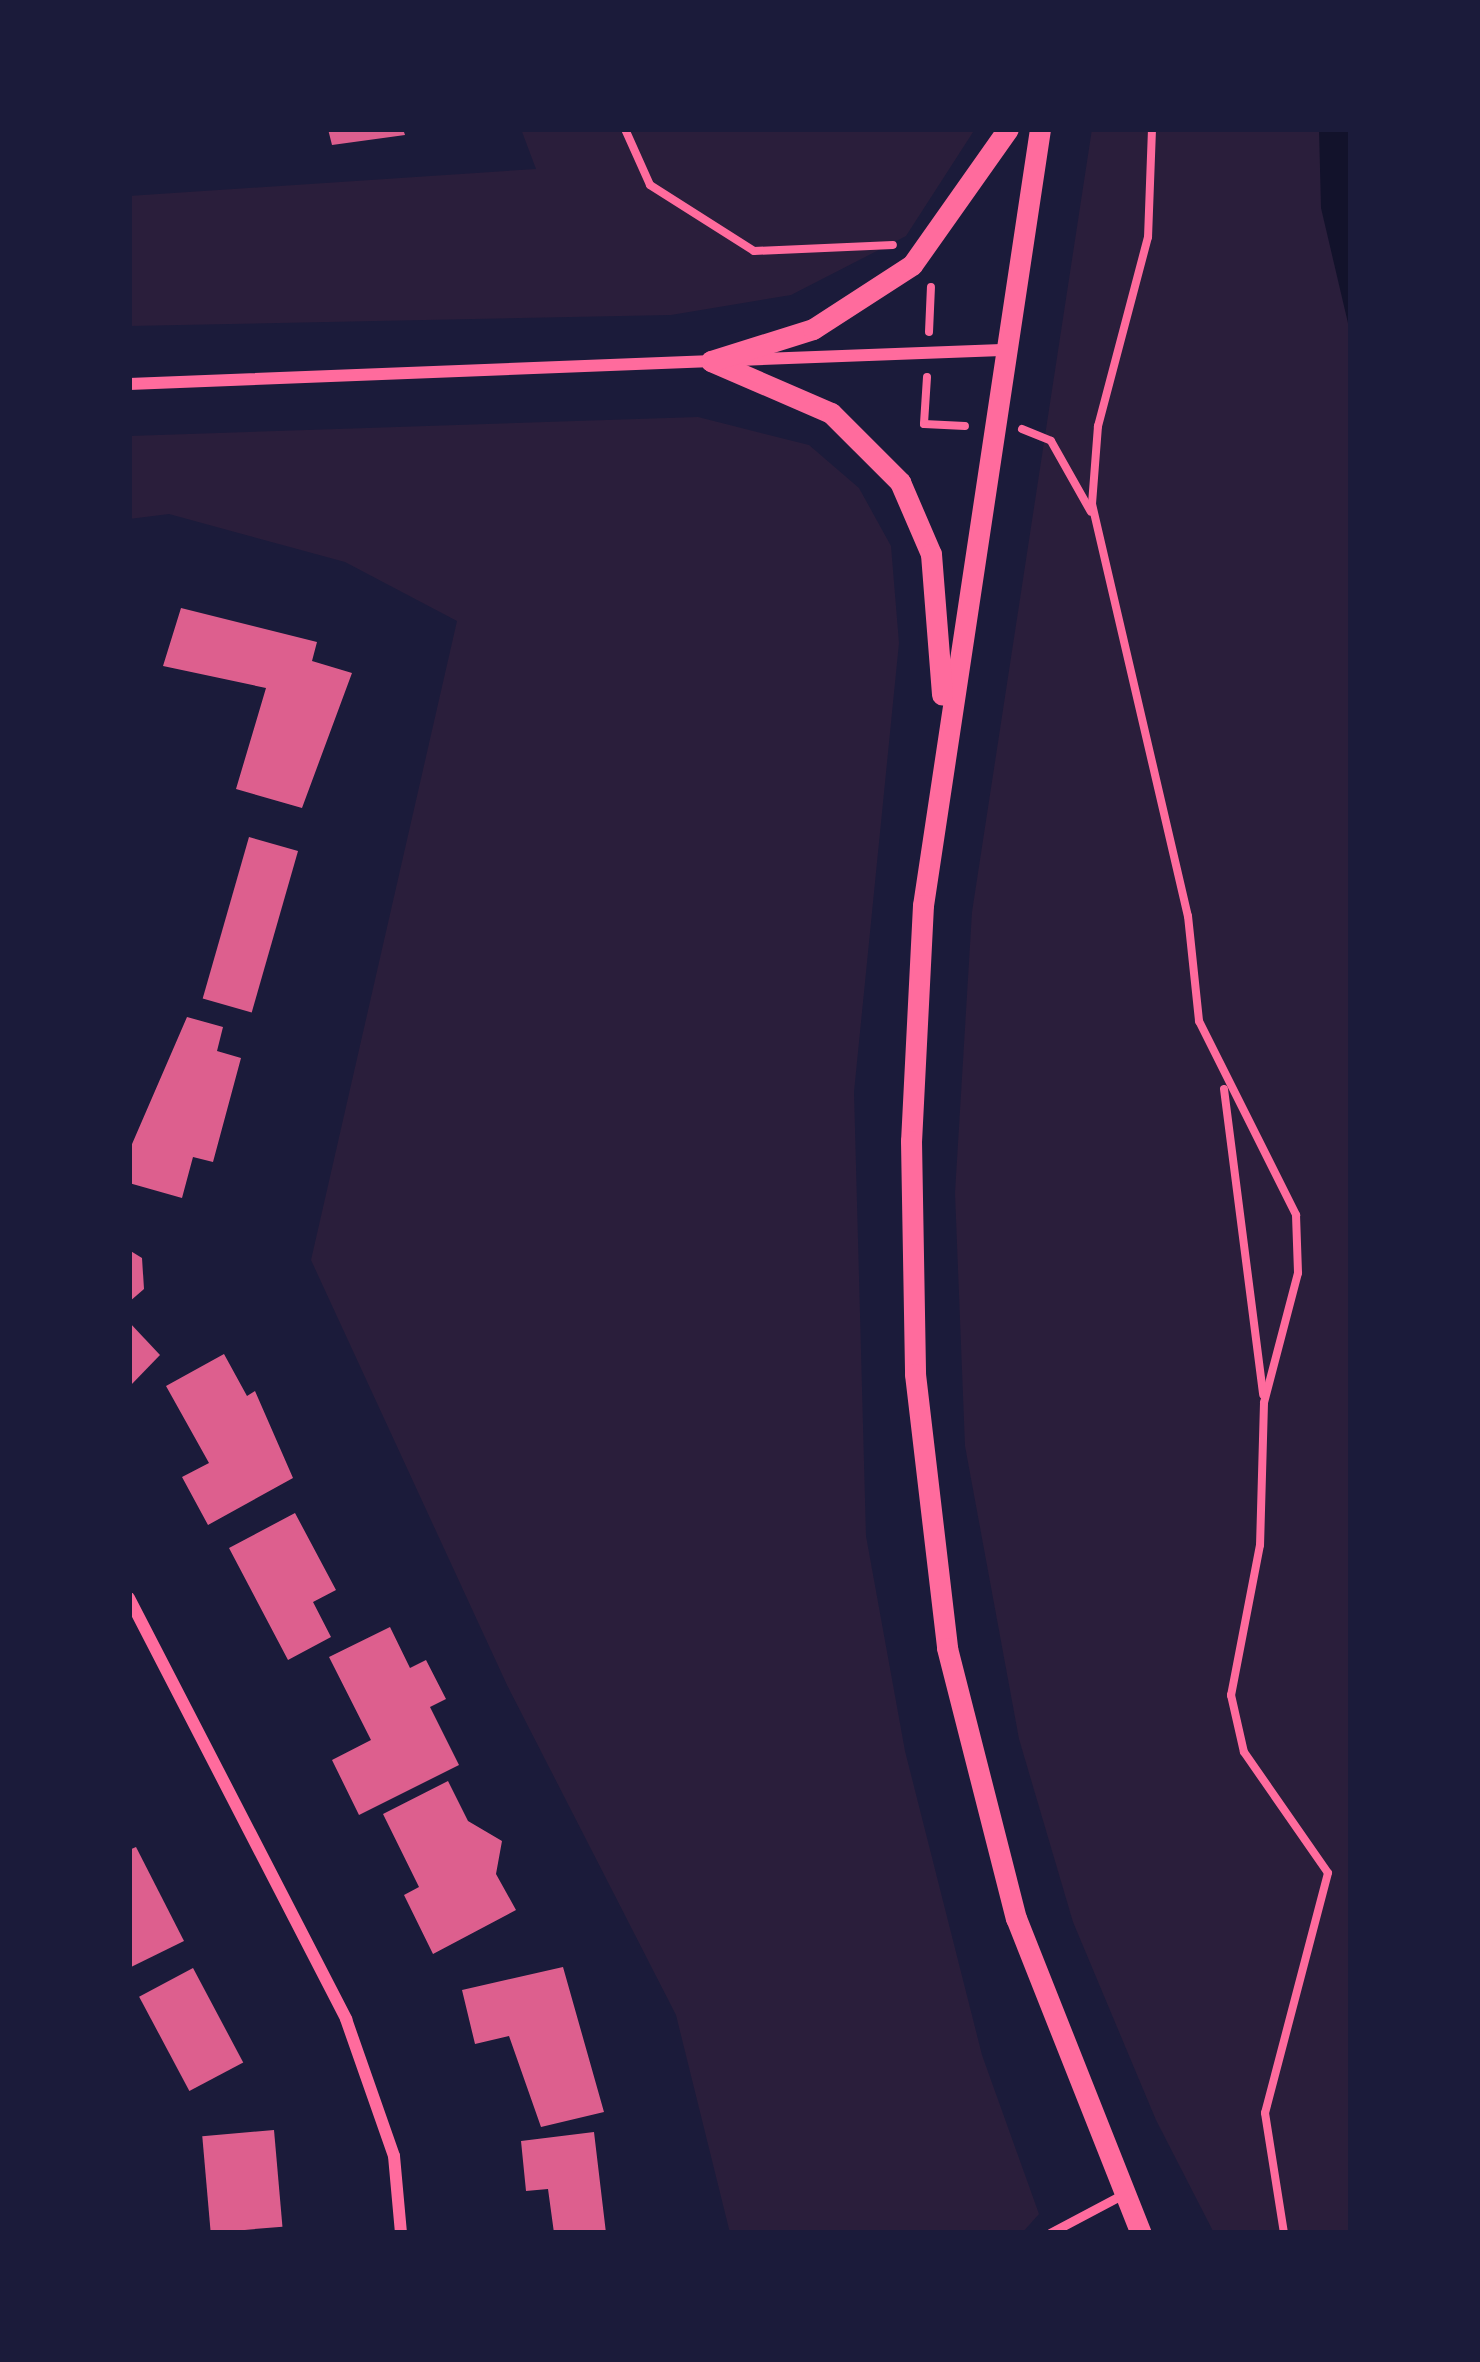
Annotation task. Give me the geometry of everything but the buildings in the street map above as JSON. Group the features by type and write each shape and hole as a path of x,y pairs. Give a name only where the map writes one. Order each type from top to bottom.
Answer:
{"street":[{"path":"711,361 813,329 912,265 1009,129"},
{"path":"1040,129 945,738 910,1141 915,1375 947,1648 1016,1918 1120,2196 1141,2233"},
{"path":"129,384 1002,350"},
{"path":"711,361 831,413 900,482 932,554 945,738"},
{"path":"129,1598 346,2019 394,2156 401,2233"}],"lane":[{"path":"1050,2233 1120,2196"}],"path":[{"path":"625,129 650,185 754,251 788,257 888,240 932,285 925,424 990,427 1051,441 1094,516"},
{"path":"1152,129 1148,237 1090,465 1094,516 1188,916 1199,1021 1224,1084 1296,1216 1298,1273 1264,1403"},
{"path":"1224,1084 1264,1403 1260,1545 1234,1657 1233,1719 1328,1873 1265,2113 1284,2233"}],"shaded area":[{"path":"521,129 975,129 906,236 791,295 671,315 129,326 129,196 536,169"},
{"path":"1092,129 1351,129 1351,2233 1214,2233 1156,2120 1073,1922 1019,1739 965,1446 955,1193 972,912"},
{"path":"1319,129 1351,129 1351,336 1321,208"},
{"path":"698,417 809,445 859,488 891,546 899,643 854,1092 866,1536 905,1751 982,2055 1039,2214 1022,2233 730,2233 676,2015 507,1685 311,1260 457,621 345,562 169,514 129,519 129,436"}]}
